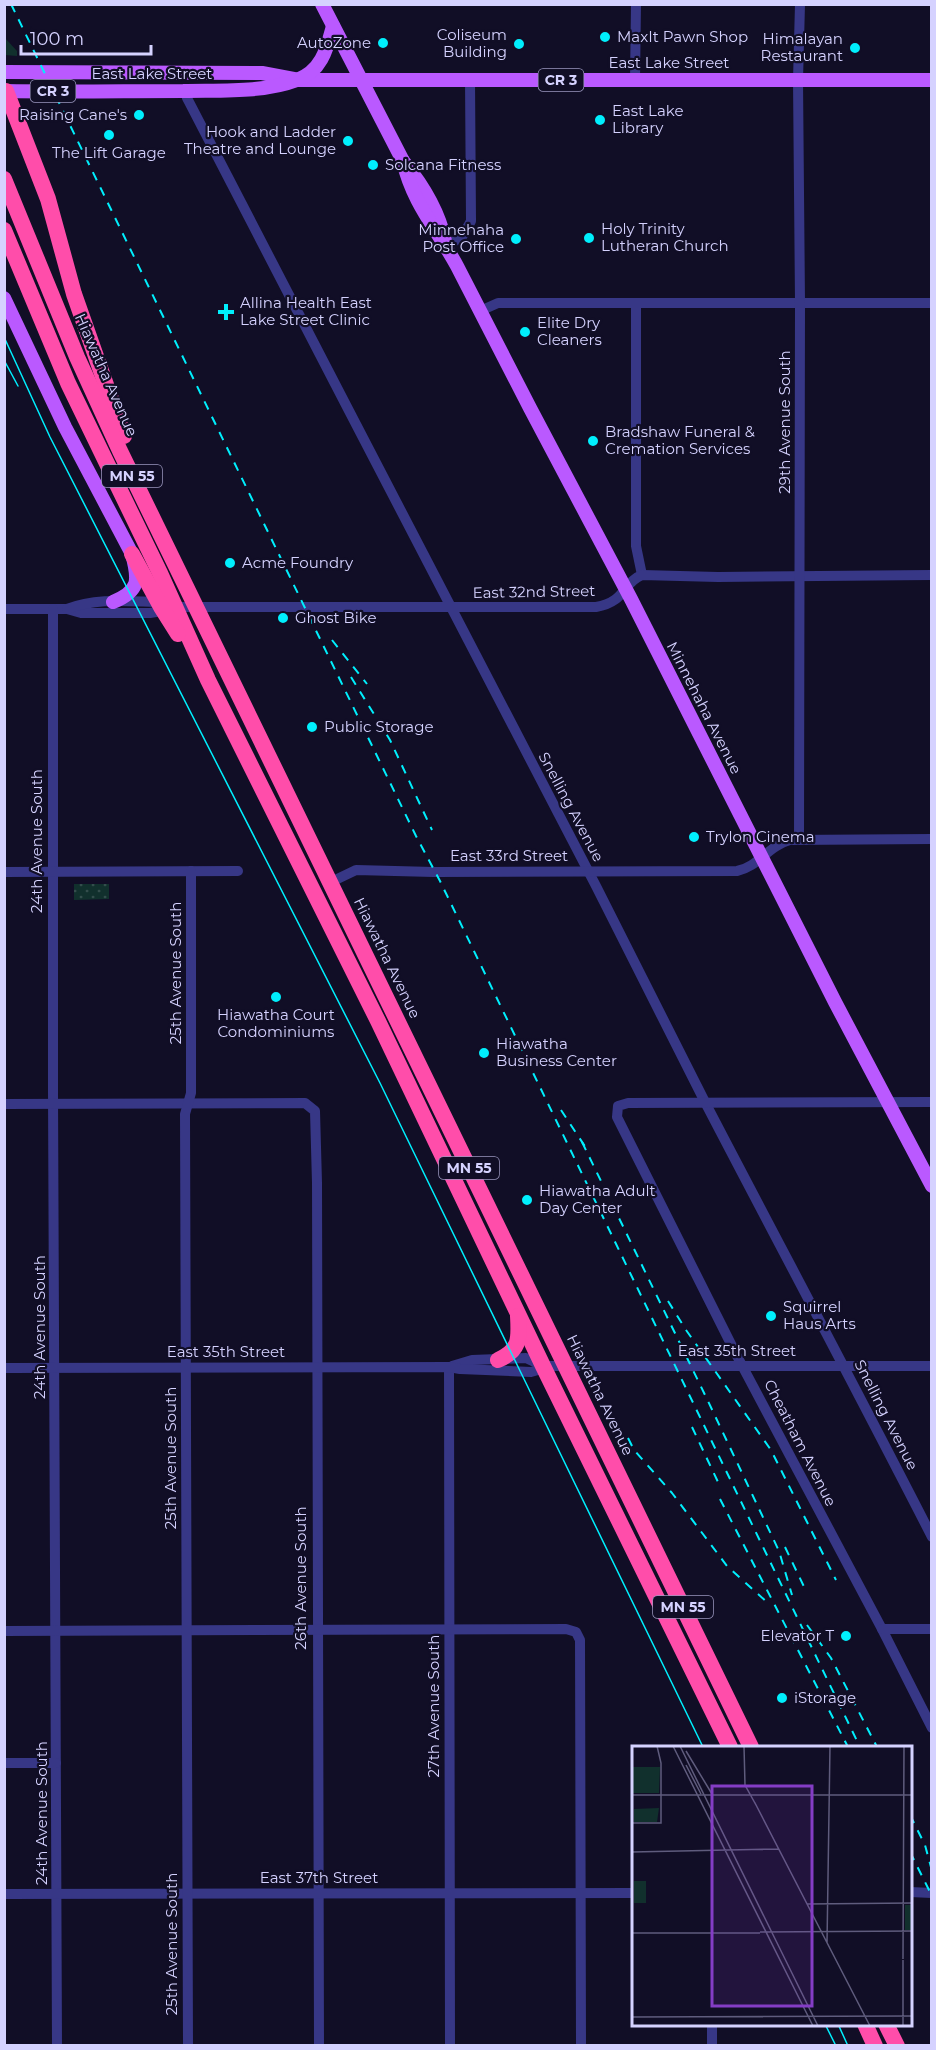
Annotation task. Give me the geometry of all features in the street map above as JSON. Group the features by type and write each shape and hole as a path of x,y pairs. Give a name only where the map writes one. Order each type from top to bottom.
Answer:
{"highway":[{"path":"5,90 48,199 92,349 152,516"},
{"name":"Hiawatha Avenue","path":"4,179 120,451 751,1746"},
{"name":"MN 55","path":"4,230 68,383 168,608 208,680 378,1022 543,1366 730,1746"},
{"path":"132,554 168,608"},
{"path":"498,1360 511,1353 518,1345 516,1306"},
{"path":"865,2026 875,2046"},
{"path":"887,2026 897,2046"}],"main road":[{"path":"322,4 361,80"},
{"path":"299,80 324,59 333,26"},
{"name":"East Lake Street","path":"4,72 262,73 299,80 932,80"},
{"name":"East Lake Street","path":"5,90 186,91 261,88 299,80"},
{"name":"Minnehaha Avenue","path":"361,80 403,160 408,183 433,229 446,246 626,590 761,858 932,1186"},
{"path":"4,298 65,427 132,554 137,571 136,584 130,594 113,602"}],"street":[{"path":"635,80 636,4"},
{"name":"29th Avenue South","path":"799,839 798,80 800,4"},
{"path":"446,246 462,237 471,221 470,79"},
{"name":"Snelling Avenue","path":"186,91 231,184 932,1537"},
{"path":"480,311 498,303 932,303"},
{"path":"636,303 636,546 642,575 718,577 932,575"},
{"name":"East 32nd Street","path":"4,609 67,609 81,613 141,613 168,608 596,607 611,604 636,578 642,575"},
{"name":"East 32nd Street","path":"67,609 81,603 113,602 154,602 168,608"},
{"name":"24th Avenue South","path":"53,609 57,2046"},
{"name":"East 33rd Street","path":"331,882 356,870 736,871 750,867 782,842 799,839 932,839"},
{"name":"25th Avenue South","path":"188,2046 185,1114 191,1093 190,871"},
{"path":"4,872 238,871"},
{"path":"705,1101 932,1102"},
{"name":"Cheatham Avenue","path":"705,1101 628,1103 618,1106 617,1116 786,1450 932,1728"},
{"path":"4,1104 188,1103"},
{"name":"26th Avenue South","path":"188,1103 305,1103 315,1111 319,2046"},
{"name":"East 35th Street","path":"449,1367 472,1360 526,1358 543,1366 932,1366"},
{"name":"East 35th Street","path":"4,1368 449,1367 531,1372 543,1366"},
{"name":"27th Avenue South","path":"449,1367 450,2046"},
{"path":"4,1631 566,1629 576,1632 580,1640 581,2046"},
{"path":"882,1629 932,1629"},
{"path":"4,1763 56,1762"},
{"path":"912,1892 932,1893"},
{"name":"East 37th Street","path":"4,1894 632,1893"},
{"path":"712,2026 712,2046"}],"green space":[{"path":"5,38 17,51 17,56 5,55"},
{"path":"74,884 109,884 109,899 74,900"}],"tram line":[{"path":"4,337 50,437 380,1083 703,1746"},
{"path":"4,360 18,386"},
{"path":"826,2026 836,2046"},
{"path":"839,2026 848,2046"}],"railway":[{"path":"11,4 860,1746"},
{"path":"332,640 367,684"},
{"path":"351,677 390,740 432,830"},
{"path":"561,1110 586,1148"},
{"path":"582,1142 779,1551 792,1595"},
{"path":"668,1301 771,1450 836,1580"},
{"path":"692,1427 718,1482"},
{"path":"628,1438 634,1450 672,1493 727,1566 769,1604"},
{"path":"720,1499 847,1746"},
{"path":"785,1547 807,1593"},
{"path":"807,1625 831,1658 876,1746"},
{"path":"912,1819 925,1845 932,1871"},
{"path":"912,1856 932,1896"}],"place":[{"name":"MaxIt Pawn Shop","path":"605,37"},
{"name":"AutoZone","path":"383,43"},
{"name":"Coliseum Building","path":"519,44"},
{"name":"Himalayan Restaurant","path":"855,48"},
{"name":"Raising Cane's","path":"139,115"},
{"name":"East Lake Library","path":"600,120"},
{"name":"The Lift Garage","path":"109,135"},
{"name":"Hook and Ladder Theatre and Lounge","path":"348,141"},
{"name":"Solcana Fitness","path":"373,165"},
{"name":"Holy Trinity Lutheran Church","path":"589,238"},
{"name":"Minnehaha Post Office","path":"516,239"},
{"name":"Allina Health East Lake Street Clinic","path":"226,312"},
{"name":"Elite Dry Cleaners","path":"525,332"},
{"name":"Bradshaw Funeral & Cremation Services","path":"593,441"},
{"name":"Acme Foundry","path":"230,563"},
{"name":"Ghost Bike","path":"283,618"},
{"name":"Public Storage","path":"312,727"},
{"name":"Trylon Cinema","path":"694,837"},
{"name":"Hiawatha Court Condominiums","path":"276,997"},
{"name":"Hiawatha Business Center","path":"484,1053"},
{"name":"Hiawatha Adult Day Center","path":"527,1200"},
{"name":"Squirrel Haus Arts","path":"771,1316"},
{"name":"Elevator T","path":"846,1636"},
{"name":"iStorage","path":"782,1698"}]}
